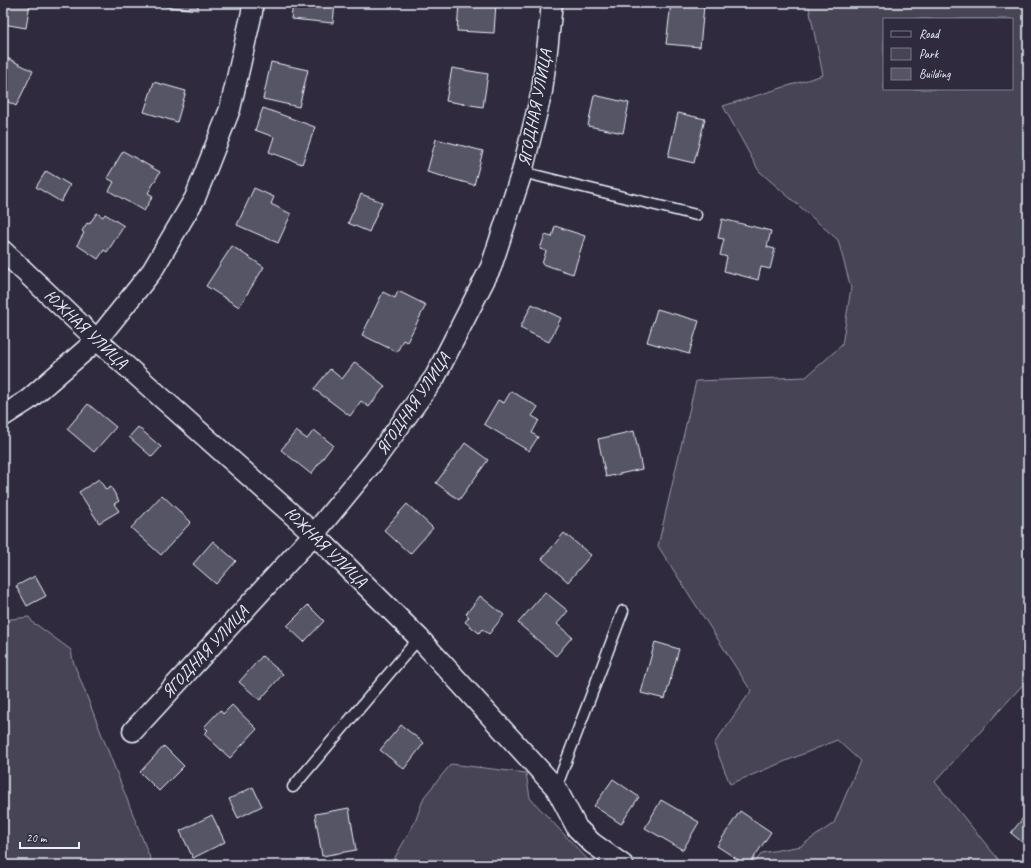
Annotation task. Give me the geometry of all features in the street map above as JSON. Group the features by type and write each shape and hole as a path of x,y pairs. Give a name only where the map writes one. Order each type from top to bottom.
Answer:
{"street":[{"path":"3,416 28,400 97,340 152,271 195,198 230,109 252,12 252,3"},
{"name":"ЯГОДНАЯ УЛИЦА","path":"133,731 314,534 374,461 435,377 491,267 522,172 542,91 552,3"},
{"name":"ЮЖНАЯ УЛИЦА","path":"3,251 97,340 314,534 420,638 556,788 578,828 592,843 624,865"}],"lane":[{"path":"522,172 696,214"},
{"path":"556,788 623,611"},
{"path":"293,787 420,638"}],"green space":[{"path":"808,3 1028,3 1028,679 935,782 1003,865 753,865 762,853 801,846 834,823 860,761 837,740 730,784 714,744 751,691 658,546 696,381 806,377 842,345 851,288 838,240 759,171 723,106 823,75"},
{"path":"29,617 34,624 71,650 73,661 152,865 3,865 3,620"},
{"path":"451,764 526,773 530,798 590,862 596,865 393,865 394,859 415,822 424,797"}],"building":[{"path":"6,3 30,3 26,28 3,24"},
{"path":"160,3 198,3 198,10 160,6"},
{"path":"293,3 335,3 333,23 291,19"},
{"path":"459,3 496,3 494,33 457,31"},
{"path":"671,3 704,6 700,47 666,44"},
{"path":"3,56 33,71 16,106 3,99"},
{"path":"271,62 308,70 299,107 263,99"},
{"path":"452,68 488,74 483,107 446,101"},
{"path":"154,82 186,91 177,122 144,112"},
{"path":"594,95 629,103 623,133 588,126"},
{"path":"263,108 315,127 302,164 269,152 274,137 255,130"},
{"path":"678,113 705,119 694,163 668,157"},
{"path":"436,139 483,151 474,185 427,172"},
{"path":"123,151 160,172 148,193 153,196 144,211 109,191 114,182 107,178"},
{"path":"46,171 70,185 61,202 36,187"},
{"path":"254,188 274,197 271,204 291,214 278,243 237,225"},
{"path":"361,194 382,202 369,232 348,223"},
{"path":"97,213 103,217 105,214 124,226 107,252 104,250 98,259 77,245 84,233 82,231 87,223 89,224"},
{"path":"722,219 771,231 767,247 775,249 770,269 761,267 758,280 724,271 727,257 720,255 724,239 718,238"},
{"path":"555,226 585,236 573,274 542,264 546,251 540,249 545,235 552,237"},
{"path":"232,246 264,267 239,307 206,286"},
{"path":"398,291 426,305 407,342 403,340 397,352 362,335 383,292 395,298"},
{"path":"532,304 561,318 549,342 520,328"},
{"path":"657,309 699,321 689,354 647,342"},
{"path":"355,362 385,386 369,407 361,401 350,416 314,389 330,369 342,379"},
{"path":"511,391 538,407 532,416 539,420 532,433 538,437 529,451 484,424 498,400 504,403"},
{"path":"88,404 116,427 94,452 67,429"},
{"path":"138,427 161,447 152,457 129,437"},
{"path":"314,430 333,445 311,474 281,450 296,431 307,439"},
{"path":"634,431 642,469 606,477 598,439"},
{"path":"465,443 488,460 459,500 436,483"},
{"path":"99,479 106,490 111,487 119,501 114,504 119,511 99,523 79,492"},
{"path":"162,495 191,522 161,555 131,528"},
{"path":"407,504 433,528 410,554 384,530"},
{"path":"564,533 591,555 568,582 542,559"},
{"path":"213,541 236,561 216,584 193,564"},
{"path":"35,576 46,596 27,606 16,586"},
{"path":"545,592 568,611 557,624 572,637 556,656 518,623"},
{"path":"480,596 504,615 489,634 482,629 479,633 465,622 469,617 466,614"},
{"path":"308,605 324,621 304,642 287,626"},
{"path":"655,642 679,649 665,699 641,693"},
{"path":"262,656 283,674 260,700 239,682"},
{"path":"232,705 257,729 230,758 204,734 208,730 204,727 220,710 223,714"},
{"path":"401,725 424,743 404,769 380,750"},
{"path":"164,746 184,766 159,791 140,772"},
{"path":"613,779 639,797 621,824 594,806"},
{"path":"253,787 262,806 238,818 229,799"},
{"path":"661,800 699,822 683,850 645,828"},
{"path":"349,808 356,850 322,856 315,814"},
{"path":"740,811 771,832 749,865 746,865 717,846"},
{"path":"1028,812 1028,847 1011,833"},
{"path":"212,815 225,842 193,858 180,831"}]}
